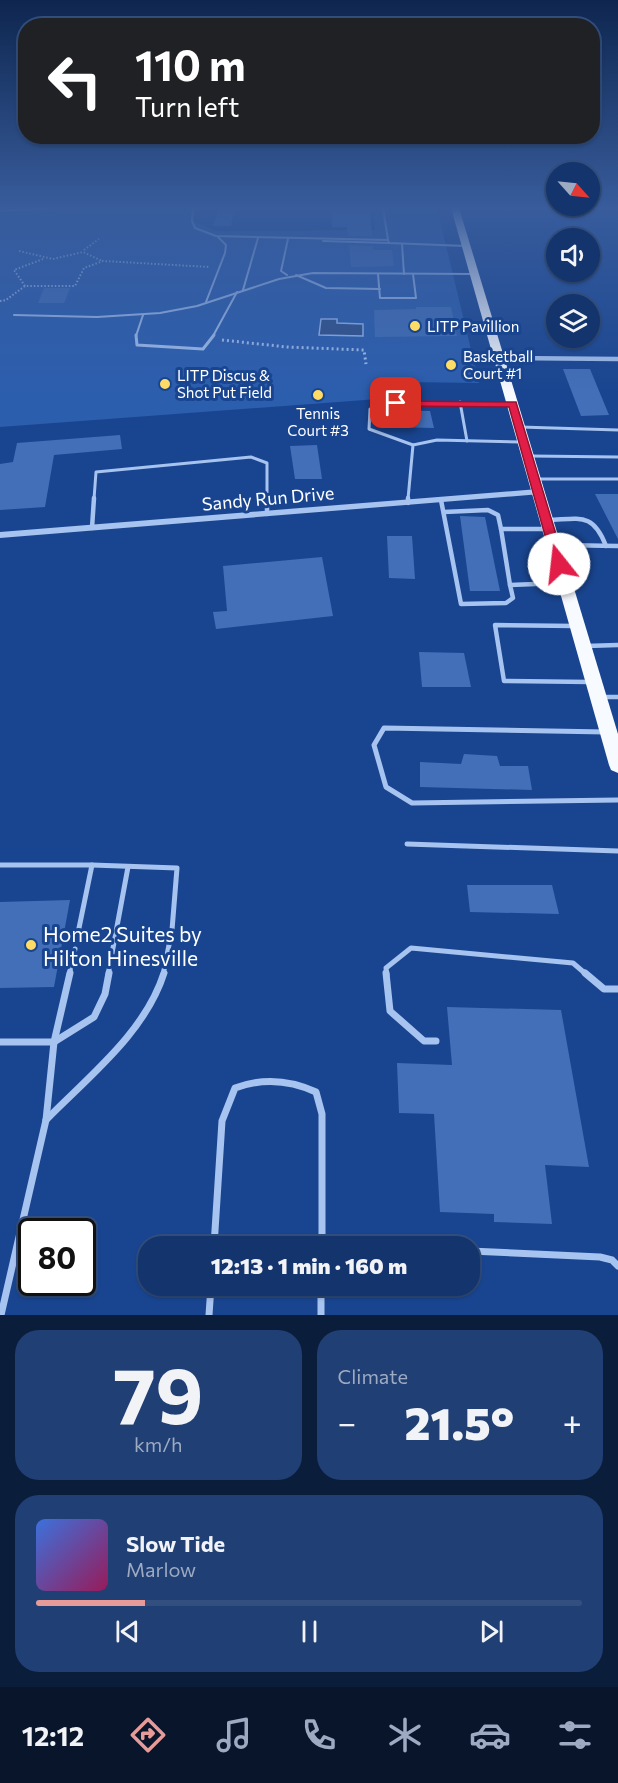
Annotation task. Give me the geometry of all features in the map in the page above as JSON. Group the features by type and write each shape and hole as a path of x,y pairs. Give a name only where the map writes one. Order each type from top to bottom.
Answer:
{"highway":[{"path":"473,269 618,762"}],"street":[{"path":"499,358 618,358"},
{"name":"Sandy Run Drive","path":"0,536 441,500 536,486"}],"lane":[{"path":"206,302 219,269"},
{"path":"243,290 249,269"},
{"path":"281,269 289,275"},
{"path":"404,269 404,274"},
{"path":"296,274 309,284 320,287 380,289"},
{"path":"14,315 143,315 183,310 296,274 474,274"},
{"path":"378,274 380,298 416,298 413,274"},
{"path":"143,315 135,339 137,345 203,349 212,339 237,292"},
{"path":"513,405 460,402 380,404 370,409 369,429 413,445 438,440 524,442 618,457"},
{"path":"460,402 467,441"},
{"path":"524,442 618,430"},
{"path":"408,503 407,486 412,465 410,452 413,445"},
{"path":"92,528 96,472 251,457 267,463 267,514"},
{"path":"536,486 618,479"},
{"path":"441,500 461,604 506,603 513,598 498,515 488,510 444,512"},
{"path":"501,529 589,521 600,530 606,546"},
{"path":"554,545 618,546"},
{"path":"510,585 564,582"},
{"path":"577,626 495,625 504,681 594,682"},
{"path":"583,646 618,645"},
{"path":"598,697 618,697"},
{"path":"609,732 384,728 374,745 386,787 412,803 618,800"},
{"path":"407,844 618,851"},
{"path":"0,865 177,868 168,953 157,990 144,1012 118,1044 46,1120"},
{"path":"79,928 92,866"},
{"path":"0,1042 54,1042 94,1017 105,994 128,867"},
{"path":"436,1041 424,1041 390,1011 386,968 411,948 573,963 604,989 618,989"},
{"path":"1,1315 46,1120 54,1042 75,949"},
{"path":"215,1236 222,1121 235,1089 246,1083 292,1083 316,1092 322,1114 322,1236"},
{"path":"480,1251 600,1257 612,1260 618,1266"},
{"path":"209,1315 210,1296"},
{"path":"321,1296 321,1315"}],"path":[{"path":"16,269 14,270 25,286"},
{"path":"0,301 6,300 25,286 75,286 83,269"},
{"path":"212,339 308,348 364,350 366,364"}],"shaded area":[{"path":"0,269 452,269 479,383 406,382 405,397 0,427"},
{"path":"321,319 337,319 337,323 363,324 363,336 319,335"}],"building":[{"path":"44,288 70,288 64,303 38,303"},
{"name":"LITP Pavillion","path":"416,307 451,307 457,336 375,337 374,310 416,309"},
{"path":"563,369 590,369 609,415 581,416"},
{"path":"386,410 430,411 434,428 388,427"},
{"path":"120,435 122,449 54,455 45,507 0,510 0,464 13,462 17,443"},
{"path":"317,445 322,479 295,479 290,446"},
{"path":"595,494 618,494 618,539"},
{"path":"460,516 485,517 500,591 470,591"},
{"path":"387,536 412,536 415,579 389,578"},
{"path":"322,557 333,616 216,629 213,612 227,611 223,566"},
{"path":"419,652 464,653 471,687 422,687"},
{"path":"464,754 497,756 500,766 528,766 532,790 420,787 420,762 461,764"},
{"path":"467,885 552,885 559,914 470,912"},
{"name":"Home2 Suites by Hilton Hinesville","path":"70,900 54,987 0,988 0,902"},
{"path":"447,1007 561,1010 589,1167 545,1165 552,1224 494,1222 494,1214 440,1212 434,1114 399,1113 397,1063 452,1065"}],"place":[{"name":"LITP Pavillion","path":"415,326"},
{"name":"Basketball Court #1","path":"451,365"},
{"name":"LITP Discus & Shot Put Field","path":"165,384"},
{"name":"Tennis Court #3","path":"318,395"},
{"name":"Home2 Suites by Hilton Hinesville","path":"31,945"}],"route":[{"path":"396,403 460,402 513,405 559,564"}]}
